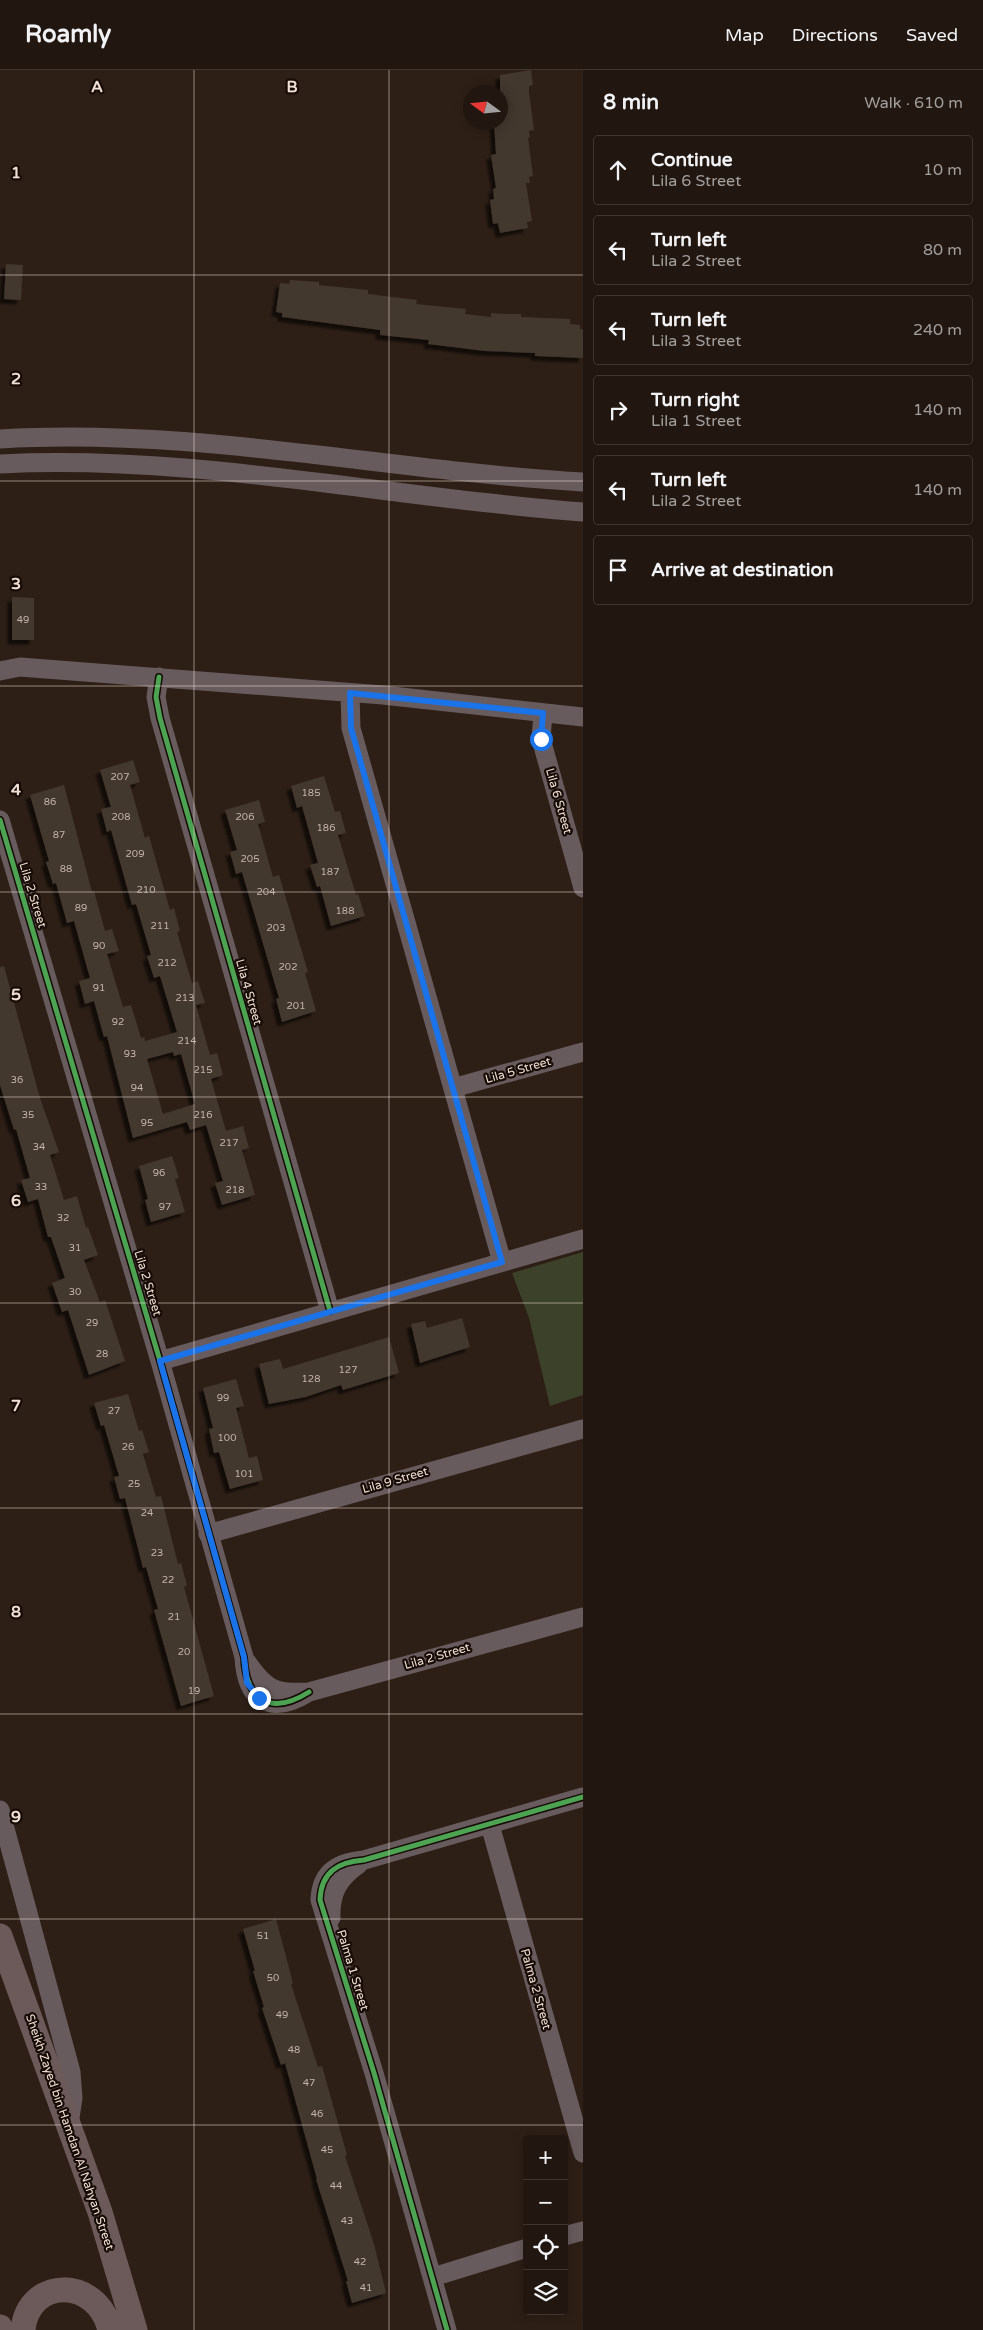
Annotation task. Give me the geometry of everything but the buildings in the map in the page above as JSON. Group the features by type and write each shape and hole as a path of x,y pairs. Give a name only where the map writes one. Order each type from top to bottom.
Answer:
{"main road":[{"name":"Sheikh Zayed bin Hamdan Al Nahyan Street","path":"0,1936 100,2212 135,2330"},
{"path":"23,2330 27,2314 33,2304 49,2293 68,2290 77,2291 95,2300 107,2316 110,2330"}],"street":[{"path":"0,439 74,437 171,440 583,482"},
{"path":"0,464 60,461 195,468 583,512"},
{"path":"0,671 8,668 35,668 159,677 350,693 583,717"},
{"path":"0,685 35,668"},
{"name":"Lila 4 Street","path":"159,677 156,697 160,718 330,1311"},
{"path":"350,693 351,728 502,1262"},
{"name":"Lila 6 Street","path":"543,713 541,739 583,888"},
{"name":"Lila 2 Street","path":"0,820 160,1361 244,1657 261,1681 268,1687 285,1693 309,1692 574,1619 583,1607"},
{"name":"Lila 5 Street","path":"453,1088 583,1052"},
{"path":"160,1361 583,1239"},
{"name":"Lila 9 Street","path":"208,1534 583,1429"},
{"name":"Palma 1 Street","path":"447,2330 433,2276 332,1934 330,1908 335,1888 347,1873 364,1860 583,1797"},
{"path":"0,1810 71,2072 73,2098 69,2124"},
{"name":"Palma 2 Street","path":"490,1825 583,2153"},
{"path":"568,2235 583,2231"},
{"path":"433,2276 523,2249"}],"green space":[{"path":"583,1252 583,1395 550,1406 529,1318 512,1273"}],"cycle path":[{"path":"159,677 156,697 160,718 330,1311"},
{"path":"0,820 160,1361 250,1684 255,1694 263,1700 272,1703 283,1703 309,1692"},
{"path":"447,2330 374,2073 320,1900 321,1890 324,1882 333,1870 346,1863 364,1860 583,1797"}],"route":[{"path":"259,1698 247,1683 244,1657 160,1361 502,1262 351,728 350,693 543,713 541,739"}]}
